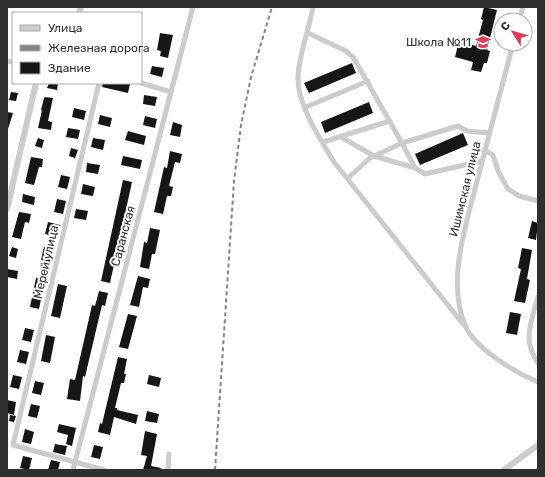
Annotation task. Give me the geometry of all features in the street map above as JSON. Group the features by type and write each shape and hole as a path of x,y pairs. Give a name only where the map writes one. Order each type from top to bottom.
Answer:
{"street":[{"name":"Саранская","path":"73,470 193,7"},
{"path":"313,7 298,79 306,107 323,142 348,178 465,326"},
{"path":"308,34 350,54 368,81 416,168"},
{"name":"Ишимская улица","path":"511,52 484,150 460,254 458,285 461,311 465,326 473,339 499,361 538,382"},
{"path":"306,107 368,81"},
{"path":"142,83 171,92"},
{"path":"7,209 36,84"},
{"name":"Мерей улица","path":"75,462 13,445 99,84"},
{"path":"323,142 390,121"},
{"path":"348,178 374,156 402,143 458,126 467,131 489,133"},
{"path":"341,137 374,156 416,168 425,174 482,162"},
{"path":"484,150 493,156 498,171 508,189 519,196 538,201"},
{"path":"538,297 528,336 531,353 538,363"},
{"path":"504,470 538,445"},
{"path":"168,470 169,454"},
{"path":"75,462 104,470"}],"building":[{"path":"484,7 497,10 496,12 493,12 493,26 487,50 490,51 487,63 484,63 481,72 471,70 473,62 455,57 459,41 476,46 483,20 481,19"},
{"path":"160,33 173,35 168,58 160,56 161,51 157,50"},
{"path":"352,63 356,73 309,93 304,83"},
{"path":"152,66 164,68 162,77 150,74"},
{"path":"49,84 58,84 57,90 47,88"},
{"path":"103,84 130,84 128,93 102,87"},
{"path":"11,92 18,93 16,101 9,100"},
{"path":"144,95 157,97 155,106 143,104"},
{"path":"45,97 53,98 48,121 52,122 51,130 38,128"},
{"path":"369,102 373,113 325,133 321,122"},
{"path":"74,108 86,111 84,120 72,117"},
{"path":"7,112 13,113 8,129 7,129"},
{"path":"100,115 112,118 110,127 98,124"},
{"path":"145,116 157,119 155,128 143,125"},
{"path":"173,122 182,125 180,137 170,135"},
{"path":"68,128 80,130 78,139 66,137"},
{"path":"128,131 146,136 144,145 125,140"},
{"path":"463,133 468,145 420,165 415,154"},
{"path":"38,138 44,140 42,148 35,146"},
{"path":"93,138 105,140 103,150 91,147"},
{"path":"71,148 78,150 75,158 69,156"},
{"path":"170,151 182,154 180,163 175,162 169,186 173,187 171,196 167,196 163,214 154,212 164,167 167,168"},
{"path":"123,156 142,160 140,169 121,165"},
{"path":"31,157 43,159 42,167 39,167 34,185 25,183"},
{"path":"87,163 100,165 98,174 86,172"},
{"path":"61,175 70,177 67,189 58,187"},
{"path":"123,180 132,182 110,283 101,281"},
{"path":"83,184 95,187 93,196 81,194"},
{"path":"23,194 35,197 34,205 22,202"},
{"path":"57,199 66,201 63,214 54,212"},
{"path":"76,209 88,211 86,220 74,218"},
{"path":"19,212 31,214 29,223 25,222 21,239 12,237"},
{"path":"532,221 538,223 536,240 528,238"},
{"path":"48,222 60,225 57,237 45,234"},
{"path":"150,228 160,230 155,254 152,254 149,269 140,267 144,242 147,243"},
{"path":"12,247 18,249 16,258 9,256"},
{"path":"44,247 53,250 50,262 41,260"},
{"path":"522,248 532,250 527,279 530,280 525,303 514,301 521,269 518,268"},
{"path":"7,269 18,271 17,279 7,277"},
{"path":"138,276 150,279 148,288 143,287 139,307 130,305"},
{"path":"36,278 45,280 39,309 30,307"},
{"path":"58,284 67,286 60,318 51,316"},
{"path":"99,291 108,293 105,306 102,305 85,377 83,376 80,401 67,399 70,379 75,380 92,305 95,306"},
{"path":"510,312 521,314 517,335 506,333"},
{"path":"128,314 137,316 128,349 119,347"},
{"path":"25,328 34,330 31,342 22,340"},
{"path":"46,335 55,337 50,363 41,361"},
{"path":"20,350 29,352 26,364 17,362"},
{"path":"118,357 127,359 124,383 121,383 115,408 117,408 117,410 138,415 136,424 114,417 110,435 98,432 100,423 102,424"},
{"path":"13,375 22,377 19,389 10,387"},
{"path":"149,375 161,378 159,387 147,384"},
{"path":"35,381 44,383 41,395 32,393"},
{"path":"7,400 16,402 14,415 7,413"},
{"path":"31,404 40,406 37,418 28,416"},
{"path":"147,411 159,414 157,423 145,421"},
{"path":"10,415 16,416 14,422 9,421"},
{"path":"59,424 76,428 72,446 66,444 68,435 57,432"},
{"path":"25,429 34,432 31,444 22,442"},
{"path":"145,431 157,434 151,466 161,468 161,470 143,470 147,456 141,455"},
{"path":"55,444 67,446 65,455 53,452"},
{"path":"94,445 103,447 100,459 91,457"},
{"path":"23,456 32,458 29,470 20,468"},
{"path":"51,460 60,462 58,470 48,470"}],"railway":[{"path":"215,470 234,181 241,125 251,77 272,7"}],"place":[{"name":"Школа №11","path":"483,42"}]}
